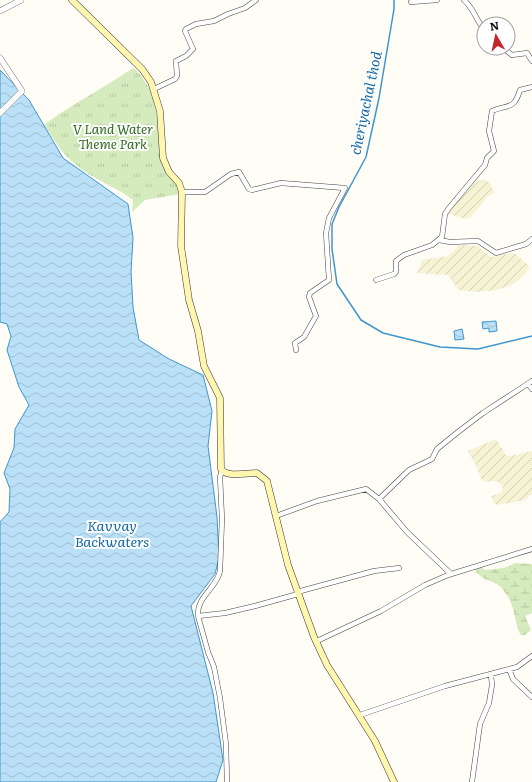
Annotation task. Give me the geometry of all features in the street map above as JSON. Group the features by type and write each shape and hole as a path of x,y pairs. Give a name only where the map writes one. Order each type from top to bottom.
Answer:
{"main road":[{"path":"72,0 142,69 154,89 160,111 163,158 169,172 178,183 182,192 181,246 184,277 198,331 204,366 220,398 222,470 225,473 255,473 262,476 267,481 288,565 316,641 328,665 375,741 394,782"}],"street":[{"path":"0,11 21,0"},
{"path":"154,89 175,79 177,76 174,64 194,49 185,31 186,29 196,24 214,21 245,8 256,0"},
{"path":"411,2 437,0"},
{"path":"467,1 476,16"},
{"path":"516,54 527,53 532,61"},
{"path":"0,58 22,91 0,113"},
{"path":"376,280 394,274 396,261 404,255 432,245 442,237 446,214 449,208 485,165 487,158 494,151 489,132 492,111 507,108 518,99 520,90 532,87"},
{"path":"182,192 205,192 231,174 239,172 249,188 252,190 281,183 345,188 330,218 326,233 329,280 310,293 309,297 316,316 304,337 295,343 296,350"},
{"path":"439,240 450,242 478,241 496,253 526,244 532,239"},
{"path":"379,499 410,470 432,459 437,449 483,413 530,382 532,389"},
{"path":"222,470 220,477 222,532 220,571 219,577 199,605 198,623 214,667 220,698 226,744 227,782"},
{"path":"276,516 317,501 366,489 379,499 407,532 449,572 448,575"},
{"path":"316,641 381,611 425,585 448,575 532,549"},
{"path":"198,616 225,613 255,606 374,571 399,568"},
{"path":"360,715 445,686 517,667 532,656"},
{"path":"509,669 514,679 532,697"},
{"path":"472,782 480,724 489,703 492,685 491,675"}],"shaded area":[{"path":"483,179 489,182 495,193 488,196 470,218 465,219 449,214 450,210 472,184"},
{"path":"459,245 478,246 489,256 493,257 512,253 516,254 528,265 529,269 519,280 510,286 496,290 477,292 458,290 448,275 417,273 422,260 448,256"},
{"path":"496,439 506,455 510,456 532,451 532,494 524,500 497,505 494,503 491,496 502,493 503,486 497,481 485,482 481,479 468,451"}],"green space":[{"name":"V Land Water Theme Park","path":"133,68 140,74 154,96 163,165 174,180 180,194 145,200 132,212 133,200 89,174 70,160 44,125"},
{"path":"515,563 532,564 532,613 525,616 531,630 525,635 521,635 517,627 511,604 504,591 500,586 486,580 475,570 475,568 481,567 485,570 504,568"}],"water":[{"name":"Kavvay Backwaters","path":"0,70 29,100 63,158 128,204 133,238 131,272 133,307 139,340 169,359 203,375 212,411 208,446 217,517 219,558 215,574 191,606 213,693 223,760 216,782 0,782 0,522 9,512 10,489 4,473 14,448 15,429 29,405 19,387 7,350 11,336 7,324 0,322"},
{"path":"496,321 497,331 489,332 489,328 483,329 482,322"},
{"path":"462,329 464,339 455,340 454,331"}],"waterway":[{"name":"cheriyachal thod","path":"394,0 394,9 379,98 366,157 339,207 332,224 332,249 337,284 361,320 383,333 440,347 478,349 532,336"}]}
